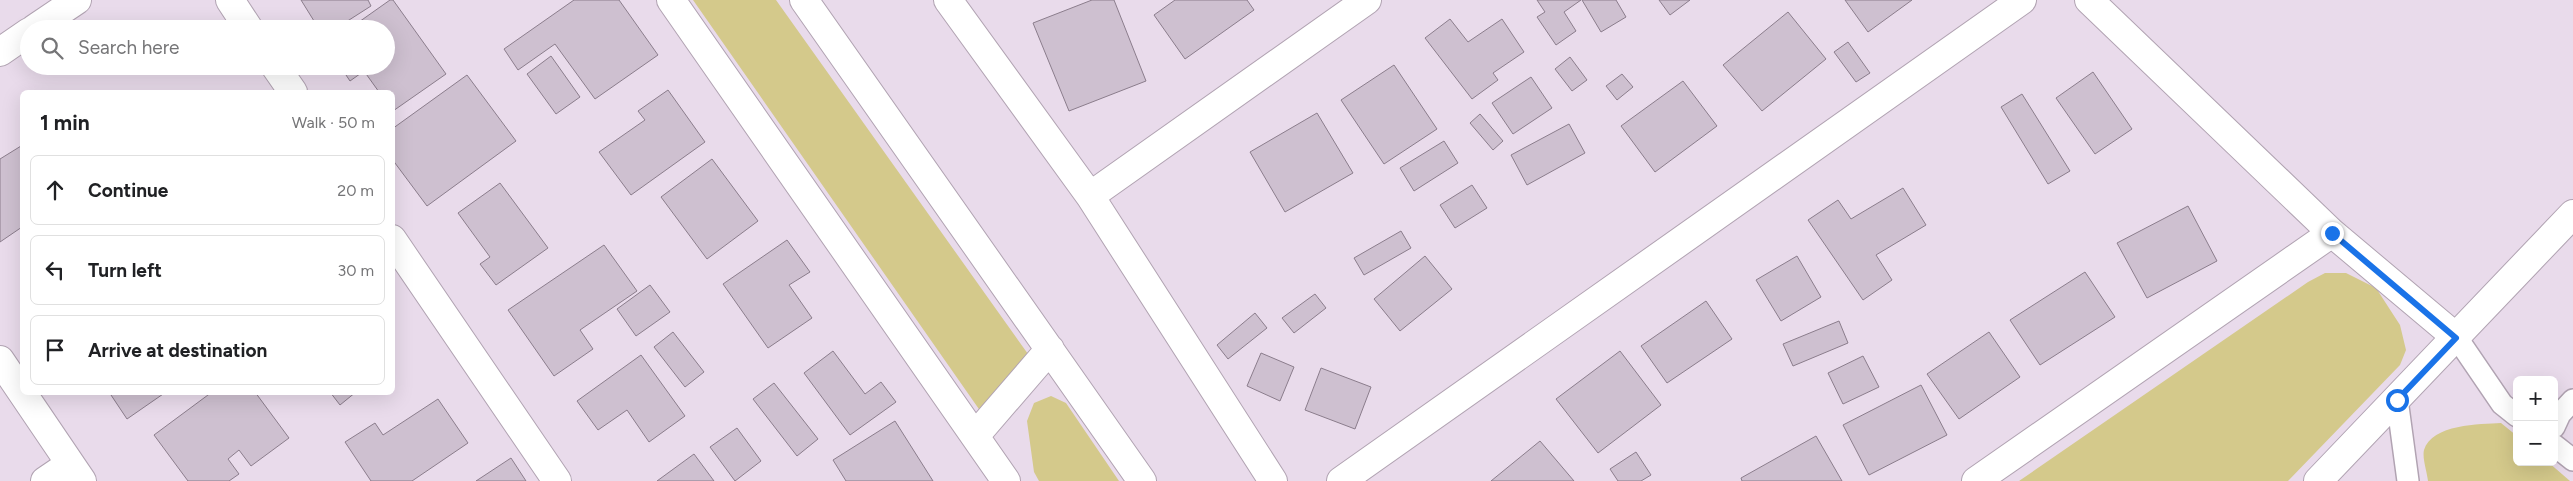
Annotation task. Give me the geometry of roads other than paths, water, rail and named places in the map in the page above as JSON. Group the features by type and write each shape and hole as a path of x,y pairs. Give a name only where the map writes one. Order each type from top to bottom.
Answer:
{"street":[{"path":"47,20 77,0"},
{"path":"230,0 244,20"},
{"path":"671,0 1006,481"},
{"path":"804,0 1142,481"},
{"path":"948,0 1090,196 1273,481"},
{"path":"1090,196 1367,0"},
{"path":"1341,481 2022,0"},
{"path":"2089,0 2332,233 2456,338"},
{"path":"0,52 20,38"},
{"path":"281,75 292,90"},
{"path":"2318,481 2573,214"},
{"path":"1976,481 2332,233"},
{"path":"395,243 557,481"},
{"path":"975,436 1050,349"},
{"path":"0,360 20,389"},
{"path":"24,395 76,472 45,481"}],"lane":[{"path":"2456,338 2502,404 2513,413"},
{"path":"2397,400 2408,481"},
{"path":"2557,421 2560,414 2573,400"},
{"path":"2558,448 2573,460"}]}
